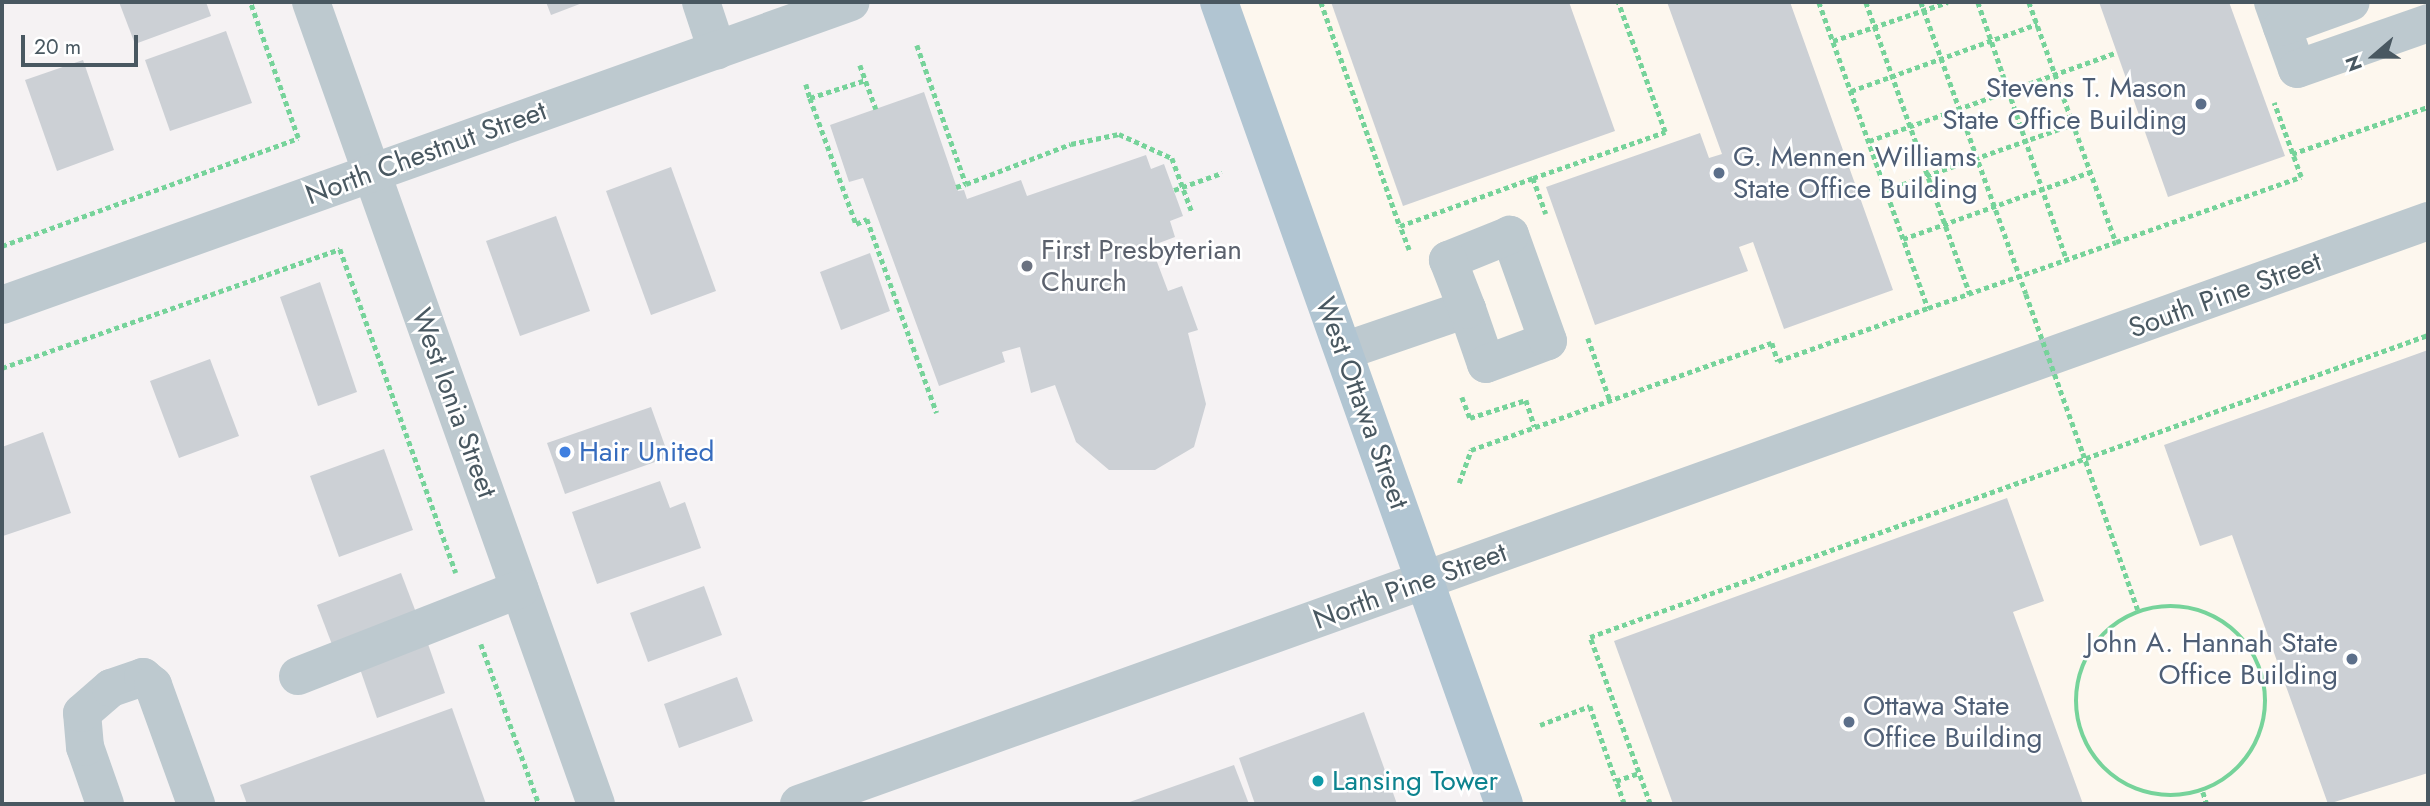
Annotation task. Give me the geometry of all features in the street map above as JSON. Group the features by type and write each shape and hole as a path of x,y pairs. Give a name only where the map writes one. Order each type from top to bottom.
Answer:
{"main road":[{"name":"West Ottawa Street","path":"1219,2 1504,804"}],"street":[{"name":"West Ionia Street","path":"311,2 596,804"},
{"path":"701,2 718,50"},
{"name":"North Chestnut Street","path":"2,305 851,2"},
{"path":"2351,2 2278,14 2297,68 2428,23"},
{"name":"South Pine Street","path":"2022,368 2428,221"},
{"path":"1343,351 1466,310"},
{"name":"North Pine Street","path":"799,804 866,793 1425,581 2022,368"},
{"path":"298,676 520,590"},
{"path":"105,804 85,747 82,713 111,688 143,677 153,685 197,804"}],"path":[{"path":"2,246 298,138 250,2"},
{"path":"1321,2 1400,226"},
{"path":"1533,178 1665,132 1618,2"},
{"path":"1819,2 1928,308"},
{"path":"1866,2 1970,294"},
{"path":"1921,2 2138,610"},
{"path":"1833,41 1948,2"},
{"path":"1978,2 2067,260"},
{"path":"2029,2 2116,242"},
{"path":"1851,91 2037,24"},
{"path":"917,45 966,184"},
{"path":"1869,141 2117,52"},
{"path":"860,65 876,109"},
{"path":"810,98 866,80"},
{"path":"806,84 856,224 867,219 937,413"},
{"path":"1459,483 1471,450 1772,343 1778,361 2301,177 2272,96"},
{"path":"2292,154 2428,107"},
{"path":"1886,190 2073,124"},
{"path":"956,187 1082,141 1119,134 1172,158 1192,212"},
{"path":"1903,239 2090,172"},
{"path":"1174,190 1222,173"},
{"path":"2,368 340,249 539,804"},
{"path":"1650,804 1590,637 2084,455 2428,335"},
{"path":"2170,605 2210,613 2250,646 2264,677 2262,731 2238,770 2203,792 2174,797 2135,789 2096,760 2080,729 2076,703 2081,669 2101,636 2138,610 2170,605"},
{"path":"1540,725 1590,706 1624,804"},
{"path":"1616,781 1639,773"},
{"path":"2203,792 2207,804"}],"shaded area":[{"path":"1220,2 2428,2 2428,804 1505,804"}],"building":[{"path":"119,2 206,2 211,16 135,44"},
{"path":"546,2 585,2 551,15"},
{"path":"1331,2 1569,2 1615,131 1403,206"},
{"name":"G. Mennen Williams State Office Building","path":"1667,2 1790,2 1893,290 1784,329 1753,242 1739,247 1748,271 1595,325 1546,187 1700,133 1709,158 1722,154"},
{"name":"Stevens T. Mason State Office Building","path":"2099,2 2229,2 2285,156 2168,197"},
{"path":"226,31 252,103 170,131 145,60"},
{"path":"83,60 114,150 57,171 25,80"},
{"name":"First Presbyterian Church","path":"924,92 958,191 964,190 967,199 1021,180 1027,196 1146,155 1151,169 1164,164 1183,216 1170,221 1175,237 1151,246 1168,291 1182,286 1198,330 1188,333 1206,404 1194,447 1155,470 1109,470 1076,442 1055,385 1031,393 1020,347 1002,352 1005,362 939,386 863,178 849,182 830,125"},
{"path":"671,167 716,291 651,315 606,191"},
{"path":"556,216 590,311 520,336 486,241"},
{"path":"870,253 890,311 841,330 820,272"},
{"path":"320,282 357,392 318,406 280,297"},
{"name":"John A. Hannah State Office Building","path":"2428,350 2428,773 2328,804 2232,535 2200,546 2164,445"},
{"path":"210,359 239,436 179,458 150,381"},
{"path":"651,407 669,457 565,494 547,443"},
{"path":"43,432 71,513 3,536 2,447"},
{"path":"384,449 413,530 339,557 310,476"},
{"path":"660,481 670,508 685,502 701,548 597,584 572,512"},
{"name":"Ottawa State Office Building","path":"2007,498 2044,601 2013,612 2083,804 1673,804 1614,641"},
{"path":"401,573 420,623 336,655 317,605"},
{"path":"704,586 722,635 648,662 630,613"},
{"path":"428,644 445,693 377,718 360,669"},
{"path":"737,677 753,721 679,748 664,704"},
{"path":"452,708 486,804 247,804 240,785"},
{"name":"Lansing Tower","path":"1364,712 1397,804 1255,804 1239,758"},
{"path":"1234,765 1249,804 1124,804"}],"place":[{"name":"Stevens T. Mason State Office Building","path":"2201,104"},
{"name":"G. Mennen Williams State Office Building","path":"1719,173"},
{"name":"First Presbyterian Church","path":"1027,266"},
{"name":"Hair United","path":"565,452"},
{"name":"John A. Hannah State Office Building","path":"2352,659"},
{"name":"Ottawa State Office Building","path":"1849,722"},
{"name":"Lansing Tower","path":"1318,781"}]}
